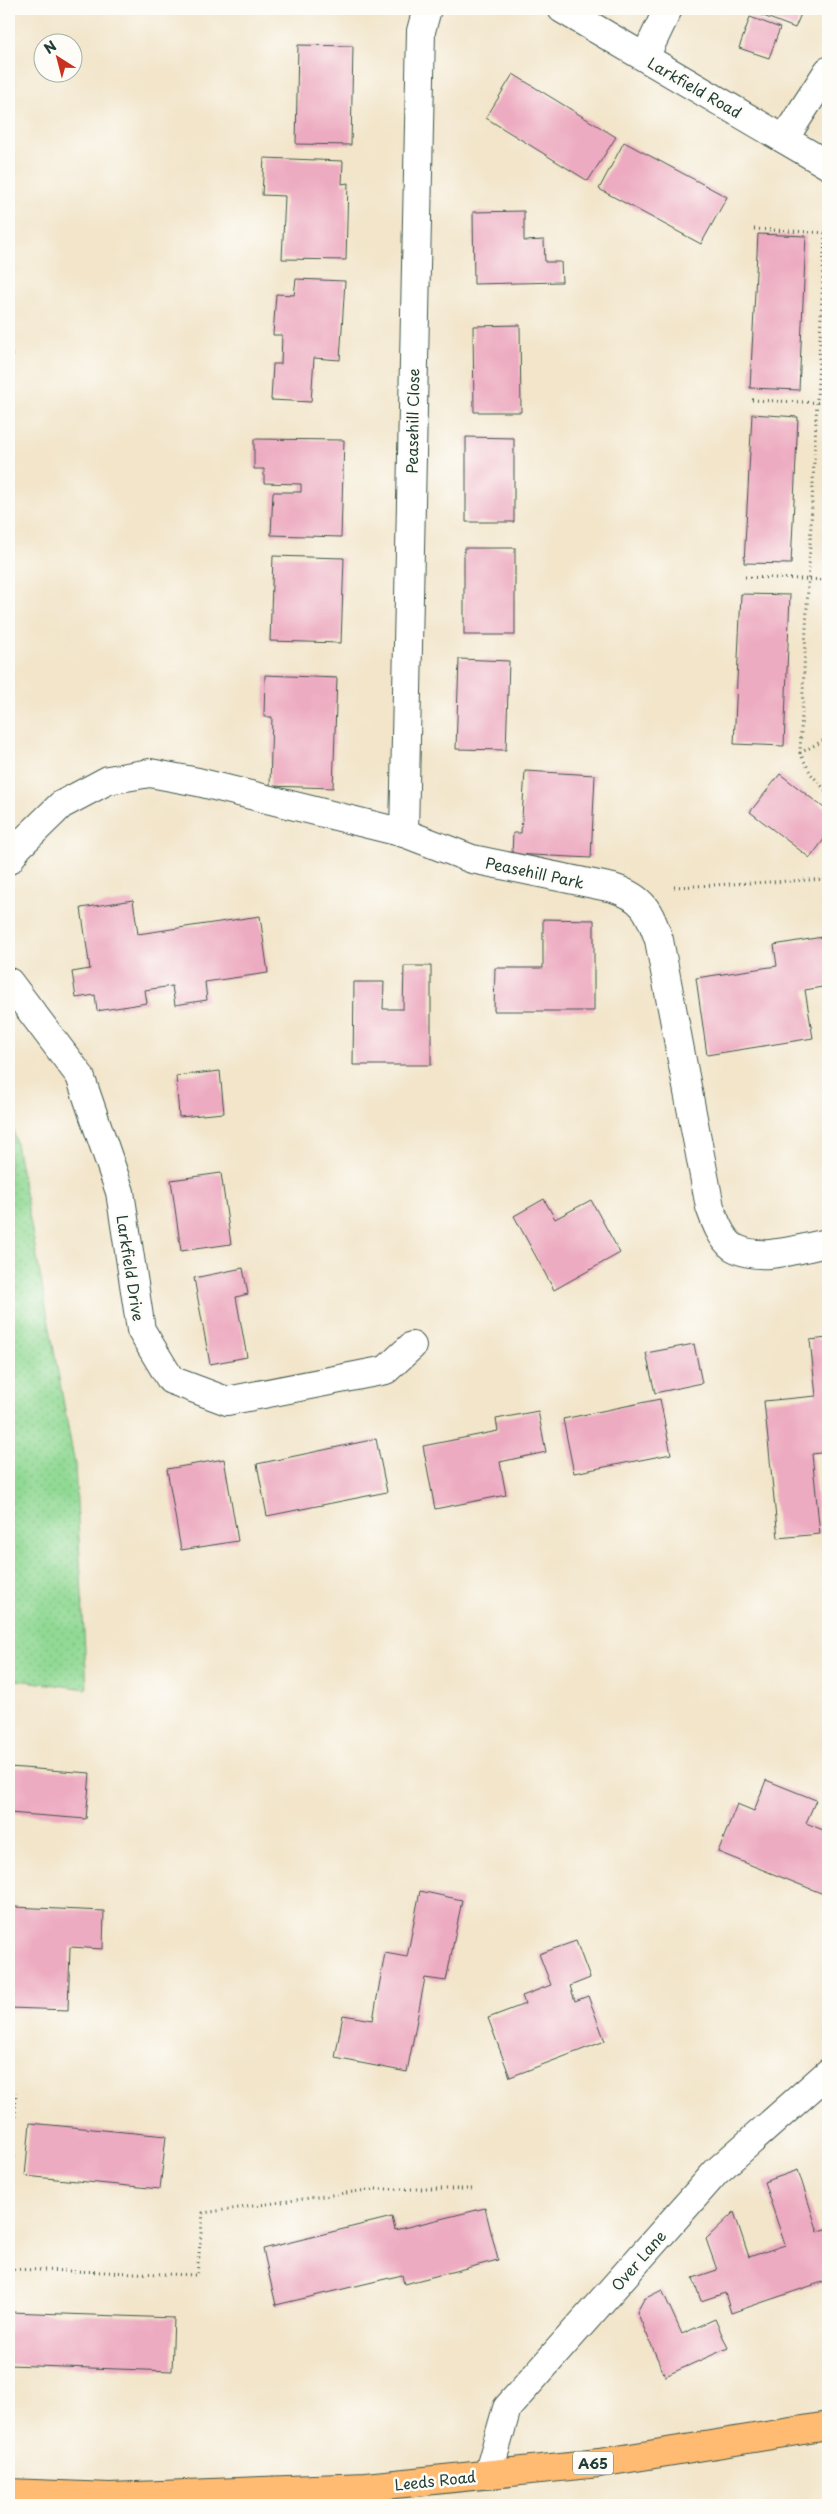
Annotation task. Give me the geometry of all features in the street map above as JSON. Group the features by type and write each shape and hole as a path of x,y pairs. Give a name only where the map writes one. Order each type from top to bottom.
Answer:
{"main road":[{"name":"Leeds Road","path":"9,2493 110,2501 366,2487 599,2463 828,2426"}],"street":[{"name":"Peasehill Close","path":"404,833 421,31 427,9"},
{"name":"Larkfield Road","path":"562,9 828,165"},
{"path":"645,57 668,9"},
{"path":"784,139 828,71"},
{"name":"Peasehill Park","path":"9,860 18,847 61,805 108,780 150,773 198,782 404,833 472,859 613,888 630,894 644,905 660,940 710,1207 719,1230 732,1246 747,1253 772,1253 828,1243"},
{"name":"Larkfield Drive","path":"9,982 80,1076 120,1192 141,1330 171,1380 227,1401 386,1370 412,1346"},
{"name":"Over Lane","path":"488,2475 507,2408 716,2172 828,2072"}],"path":[{"path":"754,229 827,233 800,753 811,774 828,793"},
{"path":"752,400 828,403"},
{"path":"745,576 828,580"},
{"path":"800,753 828,738"},
{"path":"630,894 670,887 828,879"},
{"path":"9,2248 16,2092"},
{"path":"9,2270 197,2275 203,2213 374,2189 472,2189"}],"green space":[{"path":"9,1105 75,1465 87,1689 9,1679"}],"building":[{"path":"745,9 803,9 795,28"},
{"path":"750,17 780,28 769,58 739,48"},
{"path":"298,45 353,46 351,145 296,144"},
{"path":"513,74 616,137 588,181 486,118"},
{"path":"624,142 727,197 701,244 599,189"},
{"path":"264,158 343,161 342,184 348,183 346,260 282,259 285,196 262,195"},
{"path":"524,211 524,241 544,240 545,262 561,262 562,282 474,284 473,212"},
{"path":"758,234 806,236 799,390 750,388"},
{"path":"296,279 345,281 340,360 314,358 311,402 271,400 273,364 281,364 282,335 273,335 276,294 294,295"},
{"path":"520,325 521,412 474,412 473,326"},
{"path":"9,328 12,356 9,356"},
{"path":"752,414 798,417 791,564 744,563"},
{"path":"466,437 514,438 514,522 466,522"},
{"path":"254,439 344,440 341,537 271,535 273,492 301,492 301,484 264,483 264,469 254,469"},
{"path":"464,548 515,548 515,635 464,635"},
{"path":"273,556 344,558 341,643 270,641"},
{"path":"9,576 12,621 9,621"},
{"path":"741,594 790,595 784,746 734,744"},
{"path":"459,659 509,661 506,750 456,749"},
{"path":"265,675 337,678 333,788 270,786 272,717 264,717"},
{"path":"525,771 595,775 591,858 512,854 513,833 521,833"},
{"path":"780,774 828,811 828,834 810,858 750,812"},
{"path":"133,900 138,934 260,916 268,973 205,982 207,1000 175,1005 172,986 145,990 147,1003 97,1011 95,995 76,998 72,972 90,969 81,908"},
{"path":"543,919 594,920 594,1011 494,1011 495,968 543,968"},
{"path":"828,936 828,986 805,990 813,1038 707,1055 696,978 777,966 774,945"},
{"path":"404,966 431,966 431,1065 353,1065 354,982 384,982 383,1009 403,1009"},
{"path":"220,1071 224,1113 179,1117 176,1076"},
{"path":"221,1173 231,1244 181,1251 171,1180"},
{"path":"544,1199 555,1219 591,1200 620,1253 554,1290 514,1216"},
{"path":"243,1268 248,1294 236,1297 247,1357 210,1364 194,1278"},
{"path":"828,1338 828,1452 812,1454 820,1534 778,1538 764,1401 816,1396 810,1340"},
{"path":"694,1344 702,1383 655,1393 646,1353"},
{"path":"660,1399 671,1454 574,1473 563,1419"},
{"path":"538,1411 546,1452 500,1462 506,1495 435,1509 423,1446 498,1431 496,1419"},
{"path":"376,1439 387,1492 267,1516 257,1464"},
{"path":"224,1459 238,1541 181,1550 167,1469"},
{"path":"9,1767 90,1773 86,1819 9,1813"},
{"path":"766,1780 816,1800 806,1823 828,1832 828,1889 826,1895 718,1852 737,1804 754,1811"},
{"path":"420,1891 462,1900 446,1981 425,1978 407,2072 335,2058 343,2015 373,2020 385,1953 407,1957"},
{"path":"13,1907 104,1911 103,1949 70,1947 68,2010 9,2008"},
{"path":"576,1941 590,1978 570,1986 575,2001 588,1996 605,2041 510,2077 488,2018 525,2004 522,1996 551,1985 539,1954"},
{"path":"30,2123 166,2136 160,2189 25,2176"},
{"path":"798,2170 818,2232 828,2228 828,2280 731,2313 725,2293 701,2301 693,2278 717,2270 706,2239 734,2212 749,2257 785,2245 764,2182"},
{"path":"485,2208 498,2260 404,2284 402,2275 276,2305 263,2249 392,2217 395,2230"},
{"path":"662,2290 682,2334 715,2319 728,2348 665,2376 637,2312 644,2299"},
{"path":"9,2312 174,2318 172,2371 9,2365"}]}
